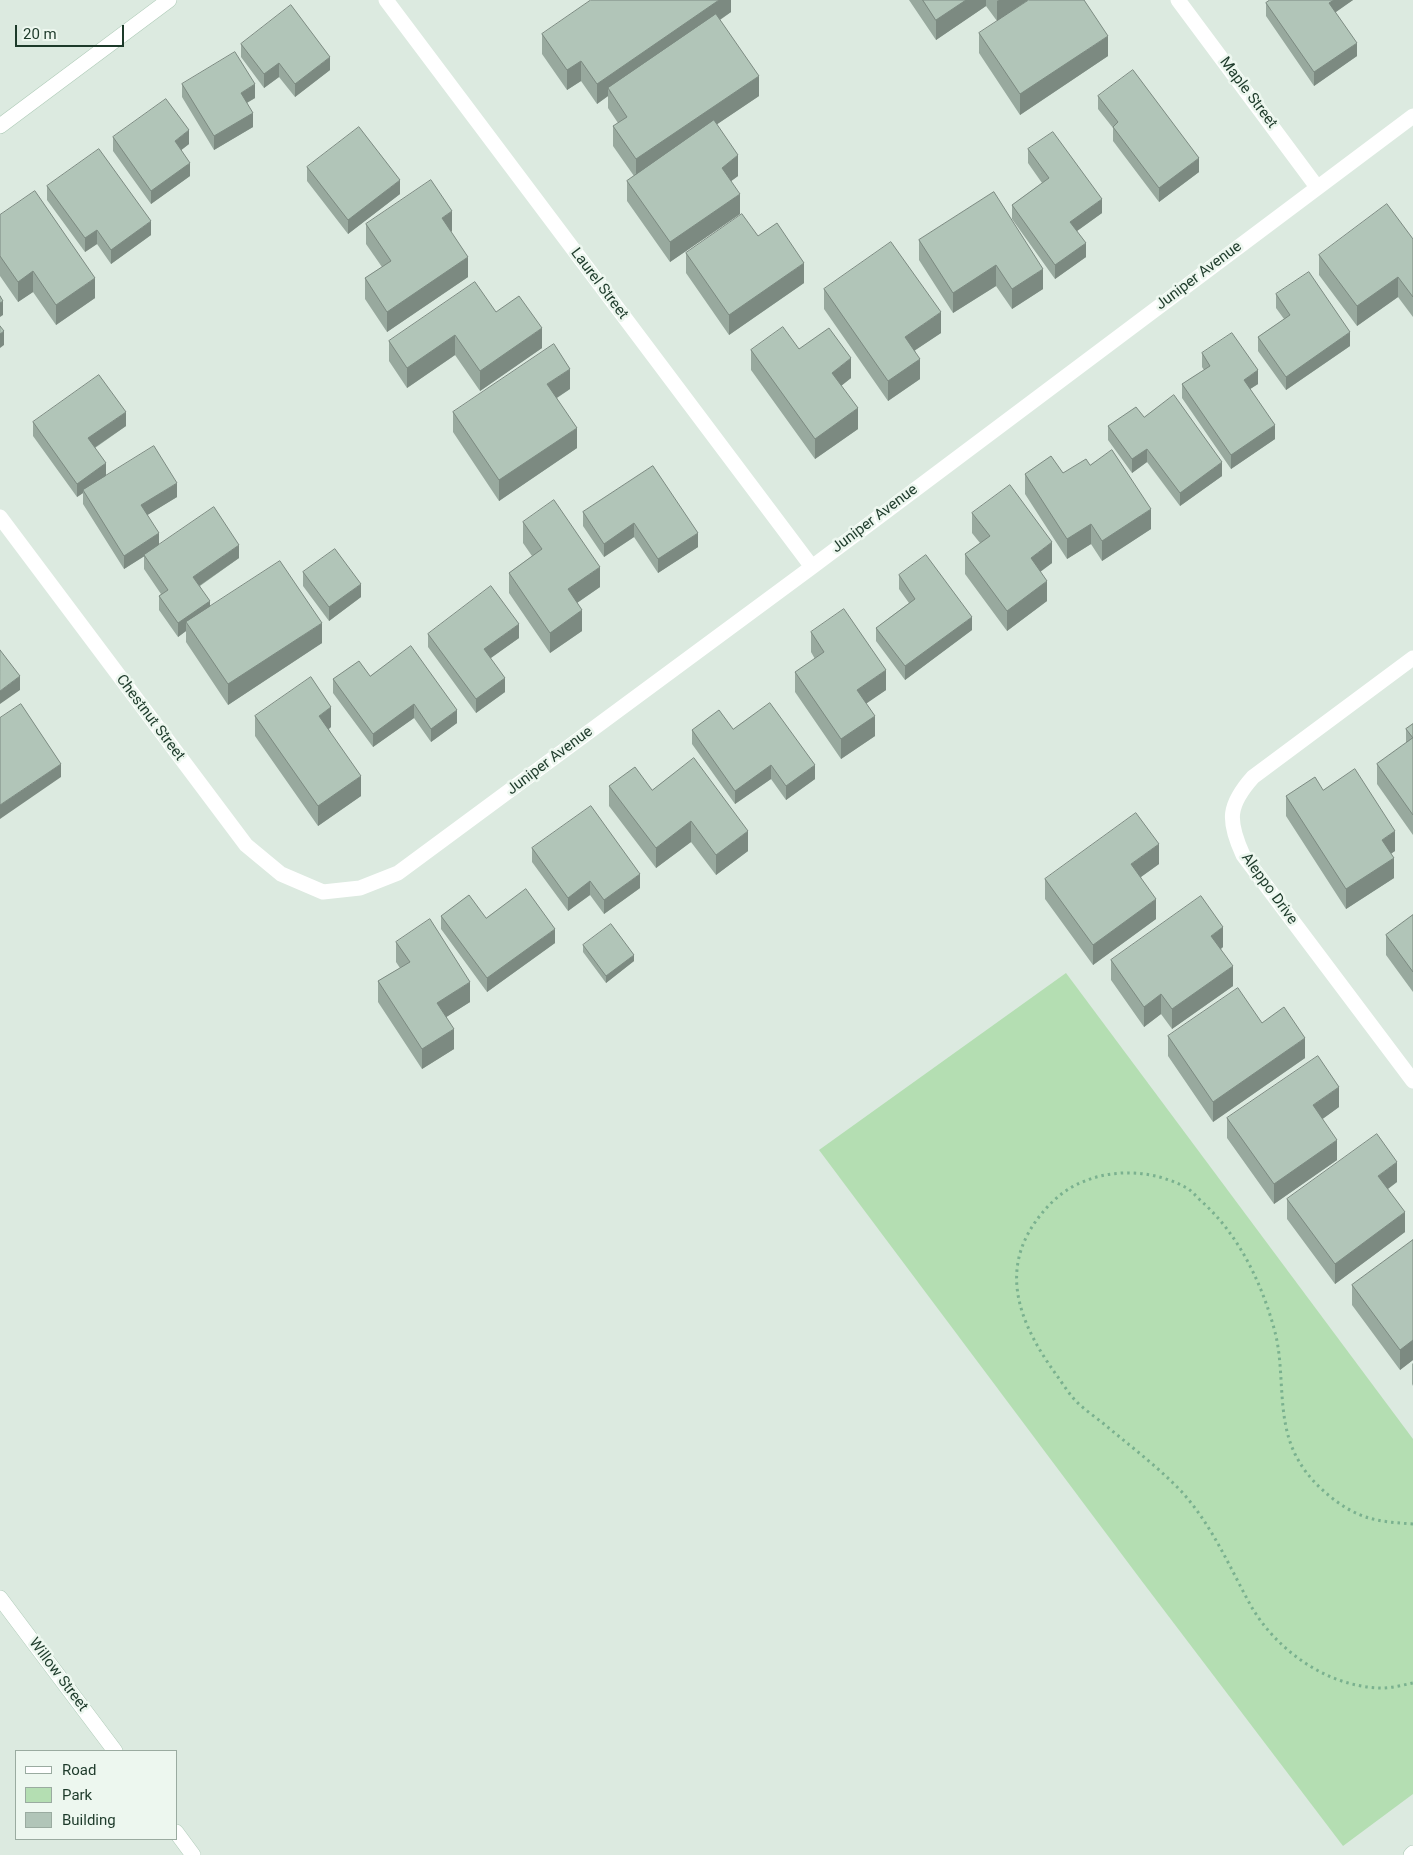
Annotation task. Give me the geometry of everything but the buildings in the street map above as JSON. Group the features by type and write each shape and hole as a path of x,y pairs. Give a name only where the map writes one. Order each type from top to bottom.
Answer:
{"street":[{"path":"0,126 169,0"},
{"name":"Laurel Street","path":"386,0 812,567"},
{"name":"Maple Street","path":"1178,0 1317,187"},
{"name":"Juniper Avenue","path":"323,892 360,888 398,873 812,567 1413,116"},
{"name":"Chestnut Street","path":"0,517 246,845 281,874 323,892"},
{"name":"Aleppo Drive","path":"1413,658 1253,777 1240,792 1232,811 1234,836 1242,855 1413,1080"},
{"name":"Willow Street","path":"0,1598 114,1750"},
{"path":"178,1835 193,1855"}],"path":[{"path":"1413,1524 1365,1517 1350,1509 1331,1497 1314,1482 1298,1461 1285,1428 1280,1359 1276,1334 1265,1301 1244,1254 1215,1213 1187,1188 1153,1175 1118,1172 1079,1183 1053,1202 1031,1226 1018,1256 1018,1290 1024,1321 1039,1351 1074,1399 1158,1469 1182,1493 1205,1521 1257,1615 1268,1630 1293,1654 1324,1675 1352,1684 1382,1688 1413,1683"}],"green space":[{"path":"1066,973 1413,1439 1413,1794 1343,1846 819,1150"}]}
